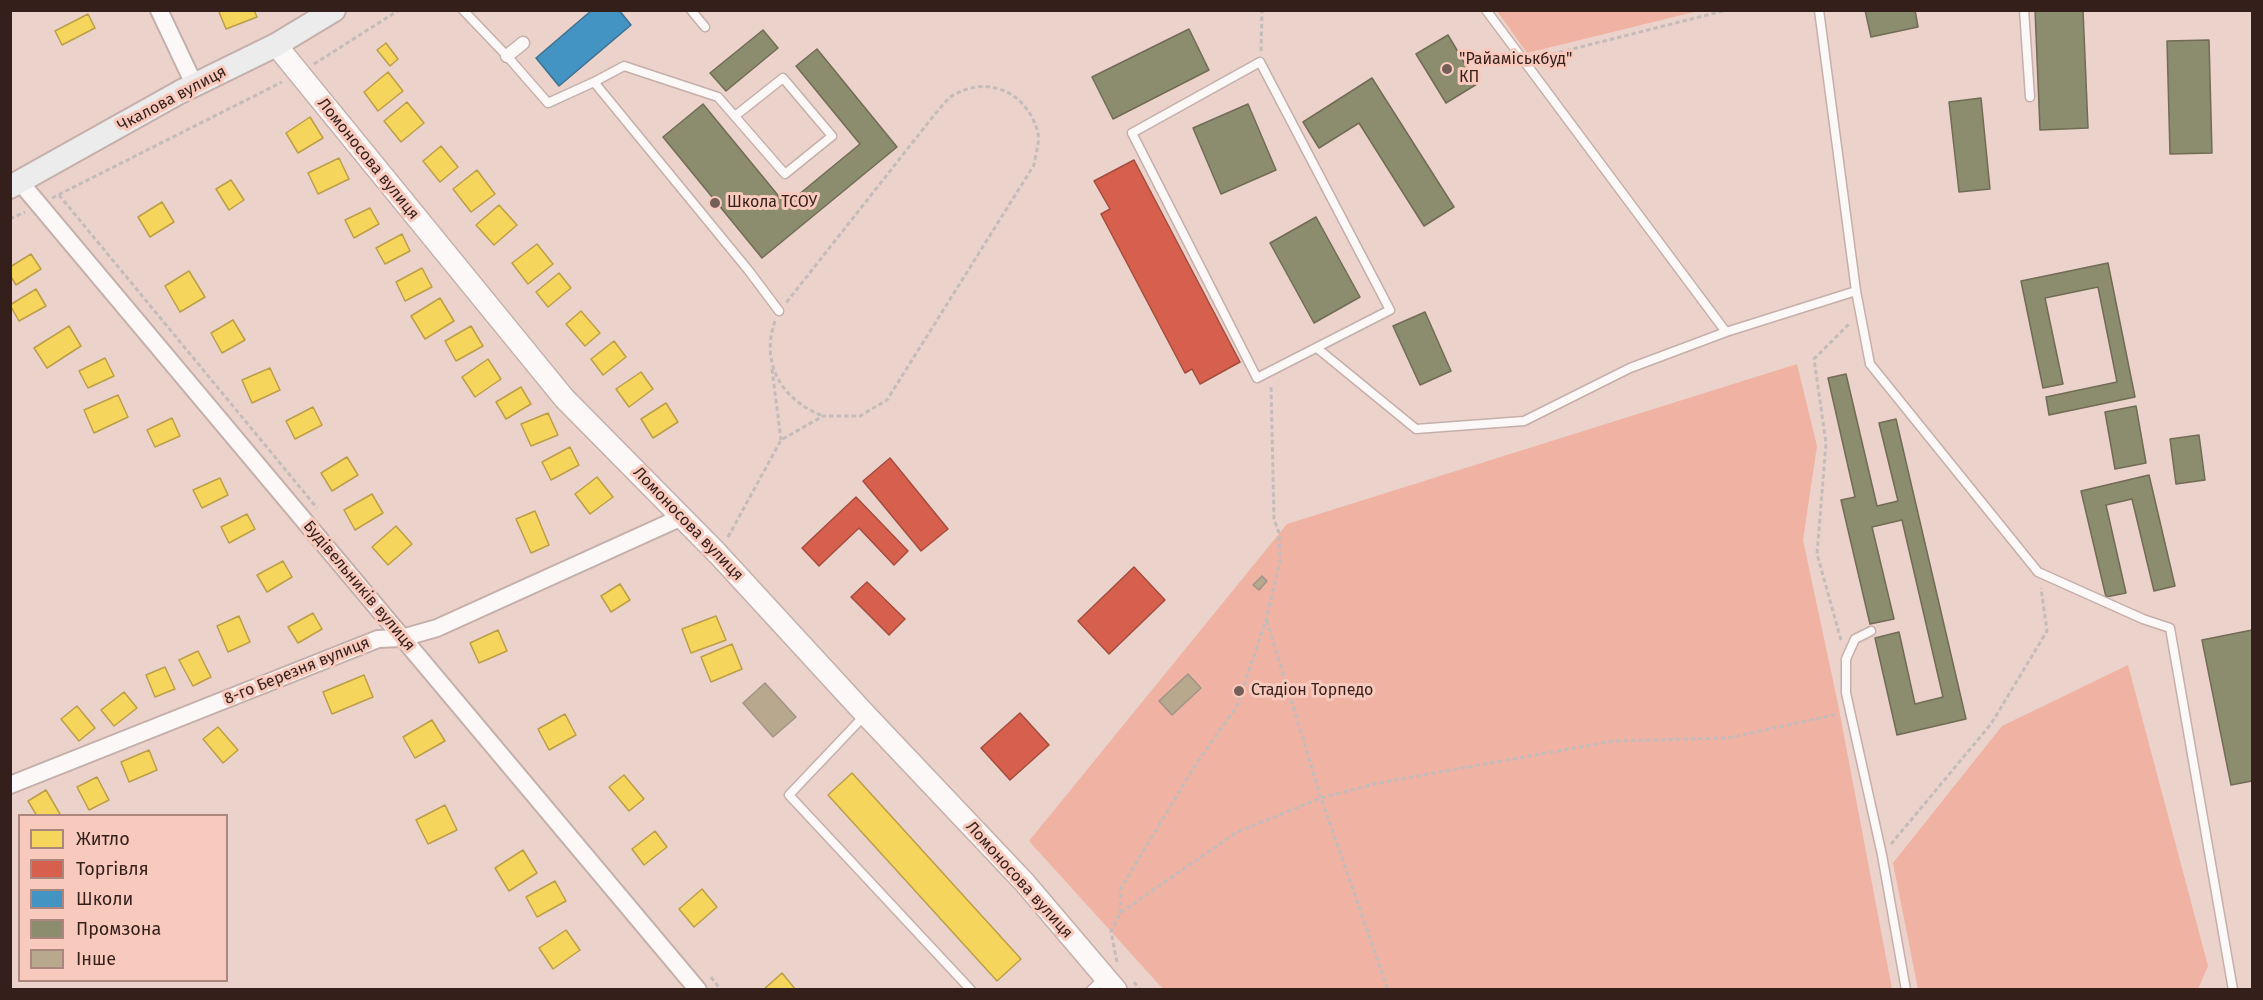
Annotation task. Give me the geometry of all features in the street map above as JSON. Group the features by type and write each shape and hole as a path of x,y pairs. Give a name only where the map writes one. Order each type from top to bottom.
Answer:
{"main road":[{"name":"Чкалова вулиця","path":"16,184 180,92 276,45 334,10"}],"street":[{"path":"159,10 195,86"},
{"path":"507,56 523,43"},
{"name":"Ломоносова вулиця","path":"276,45 564,398 718,554 1025,883 1107,980"},
{"name":"Будівельників вулиця","path":"16,184 39,205 698,990"},
{"name":"8-го Березня вулиця","path":"10,785 378,639 402,638 437,628 682,517"}],"lane":[{"path":"463,10 548,103 624,66 718,97 785,174 832,136 783,78 735,116"},
{"path":"691,10 705,27"},
{"path":"1486,10 1726,332"},
{"path":"1819,10 1859,314 1870,364 2038,572 2144,619 2170,628 2233,990"},
{"path":"2024,10 2030,97"},
{"path":"1260,62 1390,310 1257,378 1132,133 1260,62"},
{"path":"594,82 749,271 779,311"},
{"path":"1317,348 1416,429 1524,421 1630,368 1726,332 1856,291"},
{"path":"1871,631 1855,639 1846,659 1846,693 1882,855 1906,990"},
{"path":"866,715 789,795 971,990"}],"path":[{"path":"10,219 299,74 399,10"},
{"path":"1260,62 1262,10"},
{"path":"1523,61 1727,10"},
{"path":"771,358 776,376 785,391 803,406 823,416 860,416 887,400 1034,165 1039,135 1025,104 1007,91 980,86 953,95 935,114 779,311 771,335 771,358 781,440"},
{"path":"59,195 323,515"},
{"path":"1846,659 1817,554 1826,443 1814,359 1859,314"},
{"path":"1107,980 1111,932 1120,913 1121,888 1194,767 1237,706 1266,620 1280,561 1279,533 1274,519 1271,371"},
{"path":"718,554 781,440 823,416"},
{"path":"1882,855 1991,724 2047,631 2038,572"},
{"path":"1266,620 1321,798 1388,990"},
{"path":"1120,913 1237,832 1321,798 1378,783 1614,741 1728,738 1850,711"},
{"path":"706,971 721,990"}],"shaded area":[{"path":"1497,11 1698,11 1527,53"},
{"path":"1797,364 1817,446 1803,540 1838,704 1892,989 1163,989 1029,841 1287,524"},
{"path":"2128,665 2208,966 2198,989 1918,989 1893,863 2002,726"}],"building: Житло":[{"path":"254,10 257,17 226,29 219,12"},
{"path":"88,14 95,28 62,45 55,31"},
{"path":"386,43 398,59 390,66 377,50"},
{"path":"388,72 403,91 378,111 364,92"},
{"path":"407,102 424,123 401,142 384,121"},
{"path":"310,117 323,138 298,153 286,133"},
{"path":"441,146 458,167 440,182 423,161"},
{"path":"339,158 349,179 318,194 308,173"},
{"path":"477,170 495,194 471,212 453,189"},
{"path":"231,180 244,200 229,210 216,189"},
{"path":"162,202 174,222 150,237 138,217"},
{"path":"499,205 517,225 494,245 476,225"},
{"path":"370,208 379,224 354,238 345,220"},
{"path":"402,234 410,251 385,264 376,248"},
{"path":"537,244 553,264 528,284 512,263"},
{"path":"31,254 41,269 16,285 10,275 10,267"},
{"path":"422,268 432,287 405,301 396,282"},
{"path":"189,271 205,297 180,312 165,286"},
{"path":"559,273 571,288 548,307 536,292"},
{"path":"36,289 46,306 19,321 10,305"},
{"path":"440,298 454,321 425,339 411,316"},
{"path":"581,311 600,333 585,346 566,324"},
{"path":"233,320 245,340 222,353 211,333"},
{"path":"69,326 81,346 47,368 34,348"},
{"path":"471,326 483,346 456,361 445,341"},
{"path":"614,341 626,357 603,375 591,359"},
{"path":"105,358 114,376 88,388 79,371"},
{"path":"488,359 501,379 475,397 462,377"},
{"path":"270,368 280,390 252,403 242,380"},
{"path":"641,372 653,389 629,407 616,389"},
{"path":"521,387 531,404 506,419 496,402"},
{"path":"118,395 128,417 94,433 84,410"},
{"path":"666,403 678,422 653,438 641,419"},
{"path":"313,407 322,425 295,439 286,421"},
{"path":"548,413 558,435 531,446 521,424"},
{"path":"172,418 180,436 155,447 147,430"},
{"path":"570,447 579,465 551,480 542,462"},
{"path":"347,457 358,475 332,491 321,473"},
{"path":"597,477 613,497 590,514 575,494"},
{"path":"220,478 228,495 202,508 193,490"},
{"path":"372,494 383,513 355,530 344,510"},
{"path":"535,511 549,545 531,553 516,519"},
{"path":"247,514 255,529 229,543 221,527"},
{"path":"396,526 412,544 388,565 372,547"},
{"path":"283,561 292,577 267,592 257,575"},
{"path":"620,584 630,600 611,612 601,596"},
{"path":"313,613 322,629 298,643 288,627"},
{"path":"239,616 250,642 228,652 217,626"},
{"path":"716,616 726,640 691,653 682,629"},
{"path":"498,630 507,651 479,663 470,643"},
{"path":"732,644 742,669 711,682 701,657"},
{"path":"198,651 211,677 193,686 179,660"},
{"path":"165,667 175,689 155,697 146,675"},
{"path":"364,675 373,697 332,714 323,692"},
{"path":"124,692 137,708 114,726 101,710"},
{"path":"77,706 95,728 79,741 61,719"},
{"path":"565,714 576,735 549,750 538,729"},
{"path":"432,720 445,741 415,758 403,737"},
{"path":"218,727 238,750 223,763 203,739"},
{"path":"149,750 157,770 129,782 121,762"},
{"path":"852,773 1021,959 997,981 828,795"},
{"path":"624,775 644,799 629,811 609,787"},
{"path":"97,777 109,800 89,810 77,787"},
{"path":"46,790 60,814 36,814 28,801"},
{"path":"445,805 457,830 428,844 416,820"},
{"path":"655,831 667,847 644,865 632,849"},
{"path":"523,850 537,873 509,891 495,868"},
{"path":"555,881 566,901 537,917 526,897"},
{"path":"702,889 717,907 694,927 679,909"},
{"path":"566,930 580,950 553,969 539,948"},
{"path":"782,973 796,990 763,990"}],"building: Торгівля":[{"path":"1134,160 1240,362 1200,384 1192,369 1185,373 1101,214 1110,209 1094,181"},
{"path":"890,458 948,529 921,551 863,481"},
{"path":"856,497 908,551 894,565 859,528 819,566 802,548"},
{"path":"1134,567 1165,600 1109,654 1078,621"},
{"path":"867,582 905,619 889,635 851,597"},
{"path":"1020,713 1049,745 1010,780 981,748"}],"building: Школи":[{"path":"592,10 619,10 631,25 559,86 536,58"}],"building: Промзона":[{"path":"1865,10 1915,10 1918,27 1871,37"},
{"path":"2035,10 2083,10 2088,128 2040,130"},
{"path":"1189,29 1209,70 1113,119 1092,77"},
{"path":"763,30 778,48 726,91 710,73"},
{"name":"\"Райаміськбуд\" КП","path":"1448,35 1477,84 1446,103 1416,54"},
{"path":"2209,40 2212,153 2170,154 2167,41"},
{"path":"817,49 897,147 762,258 663,137 703,104 786,205 860,144 796,66"},
{"path":"1372,78 1454,207 1424,226 1359,123 1319,148 1303,122"},
{"path":"1981,98 1990,189 1959,192 1949,102"},
{"path":"1248,104 1276,170 1221,194 1193,128"},
{"path":"1316,217 1360,297 1314,323 1270,243"},
{"path":"2108,263 2135,397 2049,415 2046,397 2117,382 2098,287 2045,298 2063,384 2043,388 2021,281"},
{"path":"1425,312 1451,371 1420,385 1393,326"},
{"path":"1846,374 1877,506 1898,501 1879,423 1896,419 1966,719 1897,735 1875,638 1899,632 1915,704 1943,697 1902,520 1872,527 1894,619 1870,624 1841,500 1855,497 1828,378"},
{"path":"2136,406 2146,463 2115,469 2105,412"},
{"path":"2199,435 2205,480 2176,484 2170,439"},
{"path":"2149,475 2175,586 2154,591 2132,499 2106,505 2126,593 2106,597 2081,491"},
{"path":"2252,630 2252,781 2231,785 2202,640"}],"building: Інше":[{"path":"1262,576 1267,581 1259,590 1253,585"},
{"path":"1188,674 1201,688 1172,715 1159,701"},
{"path":"765,683 796,717 773,737 743,703"}],"place":[{"name":"\"Райаміськбуд\" КП","path":"1447,69"},
{"name":"Школа ТСОУ","path":"715,203"},
{"name":"Стадіон Торпедо","path":"1239,691"}]}
